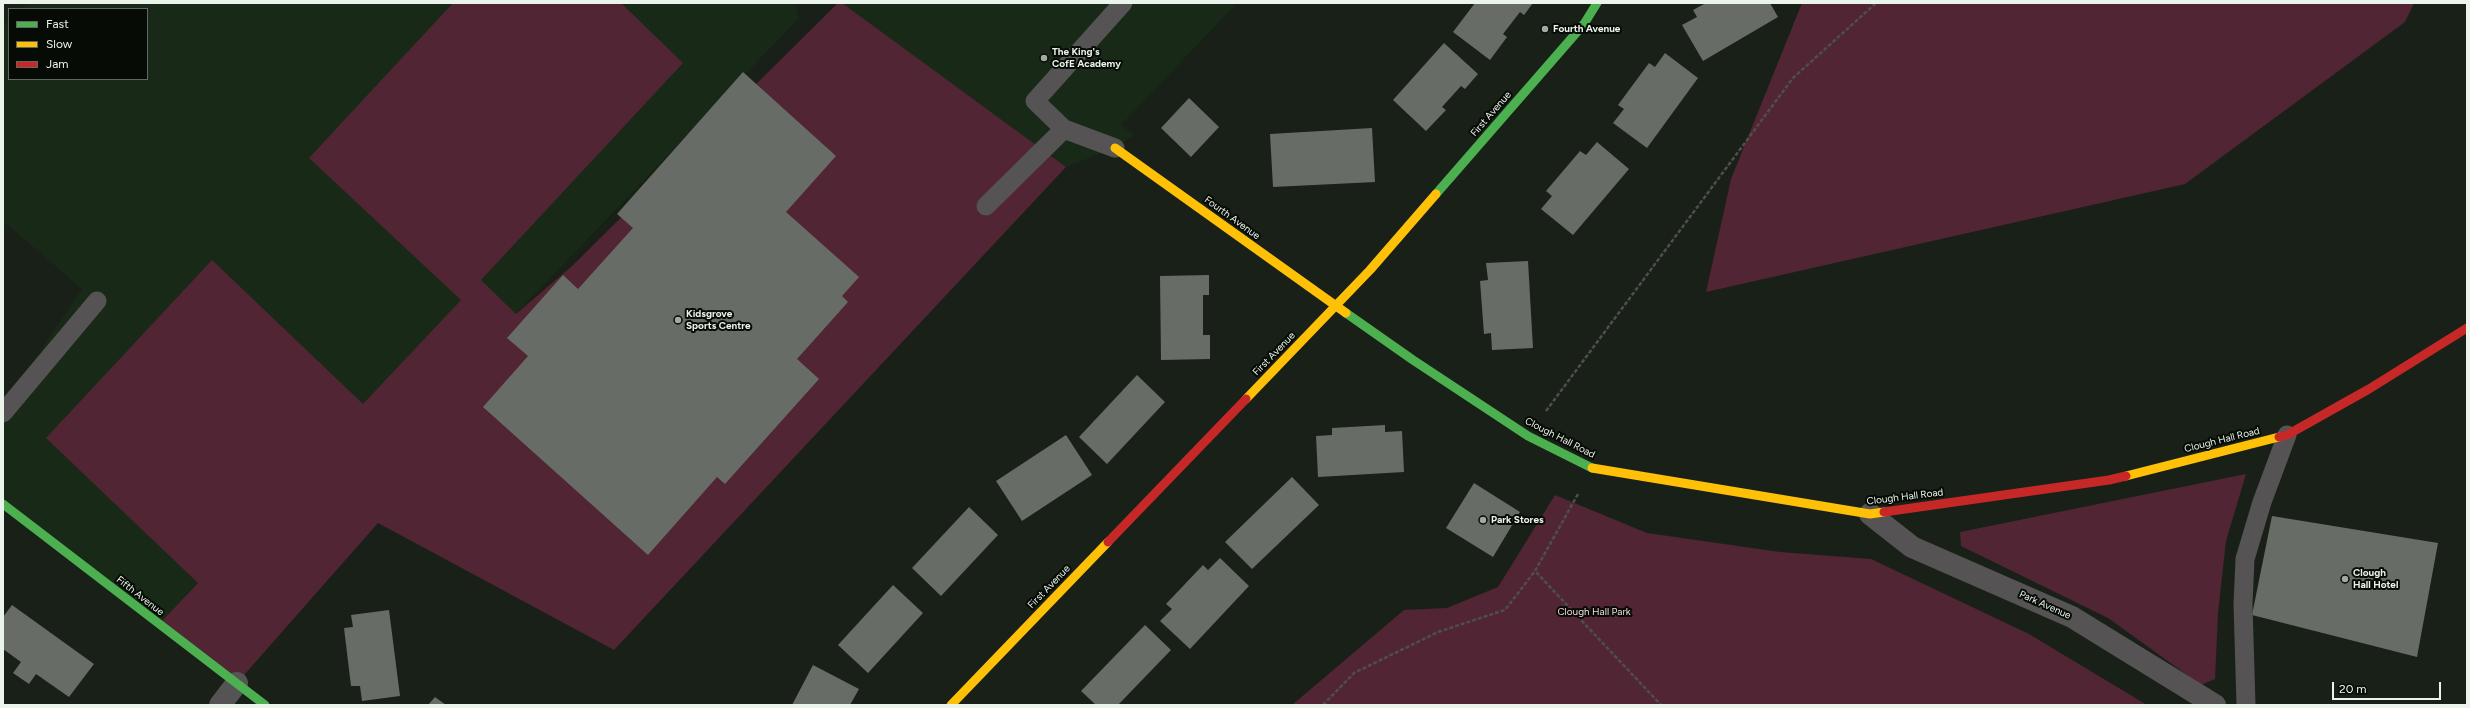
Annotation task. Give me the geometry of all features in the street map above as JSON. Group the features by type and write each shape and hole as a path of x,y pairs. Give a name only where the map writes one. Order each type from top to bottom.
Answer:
{"street":[{"name":"First Avenue","path":"951,705 1370,270 1584,24 1597,3"},
{"name":"Fourth Avenue","path":"1115,148 1336,305"},
{"name":"Clough Hall Road","path":"1336,305 1528,436 1592,468 1870,514 2109,480 2287,435 2369,389 2467,328"},
{"name":"Fifth Avenue","path":"3,504 265,705"},
{"name":"Park Avenue","path":"1870,514 1912,547 2072,616 2215,705"},
{"path":"220,705 237,684"}],"lane":[{"path":"1115,148 1064,129 1034,102 1123,3"},
{"path":"986,206 1064,129"},
{"path":"3,414 97,301"},
{"path":"2246,705 2243,604 2245,559 2262,502 2287,435"}],"path":[{"path":"1528,436 1672,238 1793,78 1876,3"},
{"path":"1323,705 1354,673 1438,632 1505,610 1535,571 1592,468"},
{"path":"1535,571 1661,705"}],"shaded area":[{"path":"28,3 795,3 799,18 516,314 480,280 159,624 3,504 3,406 82,289 3,221 3,26 8,21 8,80 148,80 148,8 22,8"},
{"name":"The King's CofE Academy","path":"841,3 1237,3 1121,125 1134,135 1115,148 1066,167"}],"green space":[{"path":"453,3 621,3 683,63 481,280 516,314 572,266 838,3 842,3 1066,167 614,650 378,523 237,683 159,624 198,583 46,438 212,260 363,404 461,300 309,158"},
{"path":"1802,3 2414,3 2405,22 2185,184 1706,292 1731,179"},
{"path":"2246,474 2226,541 2218,613 2215,679 2201,685 2108,618 1961,546 1960,532"},
{"name":"Clough Hall Park","path":"1555,495 1647,533 1780,552 1871,559 2029,634 2147,705 1292,705 1404,610 1447,608 1498,587"}],"building":[{"path":"1475,3 1533,3 1524,15 1520,12 1503,34 1507,37 1490,60 1453,32"},
{"path":"1706,3 1770,3 1778,17 1703,61 1682,25 1697,17 1693,10"},
{"path":"1444,43 1478,74 1465,89 1461,86 1442,107 1446,110 1426,131 1393,100"},
{"path":"1665,53 1698,78 1647,148 1613,123 1624,109 1618,105 1649,63 1655,67"},
{"name":"Kidsgrove Sports Centre","path":"743,72 836,156 786,212 859,277 842,296 848,302 797,359 819,379 725,484 717,477 648,555 483,407 528,356 507,338 563,275 578,289 633,228 617,214"},
{"path":"1189,98 1219,127 1191,157 1161,128"},
{"path":"1372,128 1375,182 1273,187 1270,134"},
{"path":"1597,142 1629,169 1573,235 1541,209 1552,196 1546,191 1580,151 1586,155"},
{"path":"1528,261 1533,348 1492,350 1491,333 1484,334 1480,281 1488,280 1486,263"},
{"path":"1209,275 1209,295 1203,295 1203,335 1210,335 1210,359 1161,360 1160,276"},
{"path":"1137,375 1165,402 1107,464 1079,437"},
{"path":"1385,425 1385,432 1402,431 1404,472 1318,477 1316,436 1332,435 1332,428"},
{"path":"1066,435 1092,475 1022,521 996,481"},
{"path":"1292,477 1319,505 1252,569 1225,542"},
{"name":"Park Stores","path":"1474,483 1520,512 1493,557 1446,528"},
{"path":"969,507 998,535 941,596 912,568"},
{"name":"Clough Hall Hotel","path":"2272,516 2438,543 2417,657 2252,615"},
{"path":"1220,558 1249,586 1190,649 1160,621 1172,609 1166,604 1203,565 1208,570"},
{"path":"893,585 923,613 868,673 838,645"},
{"path":"12,605 94,664 69,697 36,674 29,684 13,673 21,662 3,649 3,617"},
{"path":"389,610 400,696 362,701 360,686 351,686 344,628 353,627 351,615"},
{"path":"1145,625 1171,650 1118,705 1096,705 1081,691"},
{"path":"813,665 859,689 850,705 792,705"},
{"path":"435,697 446,705 428,705"}],"traffic: fast":[{"path":"1436,194 1584,24 1597,3"},
{"path":"1346,313 1413,360 1528,436 1592,468"},
{"path":"3,504 265,705"}],"traffic: slow":[{"path":"1115,148 1346,313"},
{"path":"1246,399 1370,270 1436,194"},
{"path":"2126,476 2279,437"},
{"path":"1592,468 1870,514 1884,512"},
{"path":"951,705 1108,542"}],"traffic: jam":[{"path":"2279,437 2287,435 2369,389 2467,328"},
{"path":"1108,542 1246,399"},
{"path":"1884,512 2109,480 2126,476"}],"place":[{"name":"Fourth Avenue","path":"1545,29"},
{"name":"The King's CofE Academy","path":"1044,58"},
{"name":"Kidsgrove Sports Centre","path":"678,320"},
{"name":"Park Stores","path":"1483,520"},
{"name":"Clough Hall Hotel","path":"2345,579"}]}
